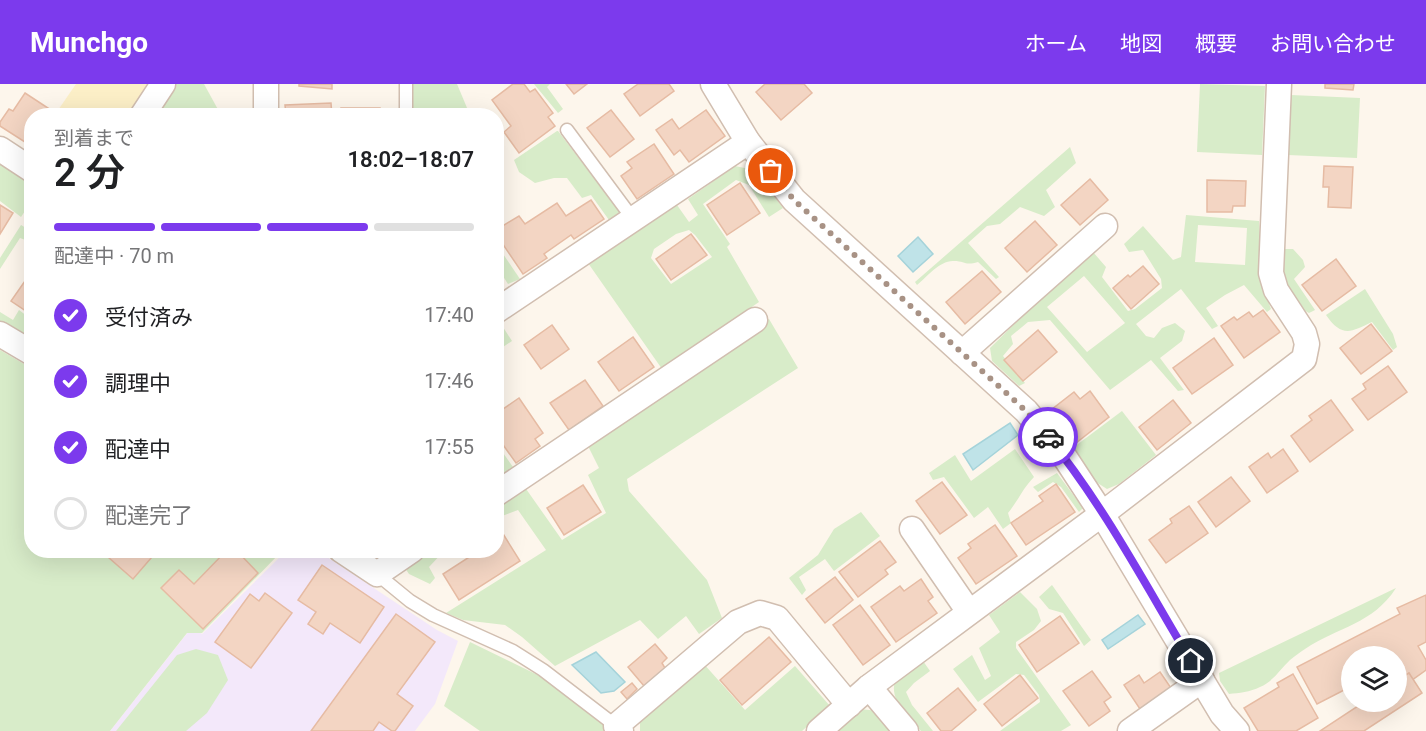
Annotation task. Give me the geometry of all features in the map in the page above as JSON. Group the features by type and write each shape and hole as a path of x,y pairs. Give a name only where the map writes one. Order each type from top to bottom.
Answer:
{"street":[{"path":"147,108 163,84"},
{"path":"266,84 266,108"},
{"path":"713,84 748,142 794,200 1026,411 1066,459 1102,514 1222,714 1237,731"},
{"path":"819,731 869,687 1102,514 1304,359 1305,333 1276,290 1271,273 1279,84"},
{"path":"504,306 748,142"},
{"path":"0,149 24,165"},
{"path":"962,353 1105,226"},
{"path":"504,489 755,320"},
{"path":"0,334 24,348"},
{"path":"912,529 969,612"},
{"path":"353,558 377,574 400,558"},
{"path":"619,729 738,622 760,612 777,618 849,705"},
{"path":"1130,731 1202,680"},
{"path":"869,687 906,731"}],"lane":[{"path":"406,84 406,108"},
{"path":"567,130 633,219"},
{"path":"377,574 410,601 433,615 513,651 543,670 619,729"}],"shaded area":[{"path":"279,558 329,558 437,630 458,641 435,704 415,731 110,731 192,627 202,634"}],"green space":[{"path":"172,84 204,84 217,108 157,108"},
{"path":"413,84 457,84 467,108 413,108"},
{"path":"534,84 550,84 547,87 563,109 558,113"},
{"path":"1200,84 1265,86 1262,155 1197,152"},
{"path":"1291,95 1360,98 1357,158 1288,155"},
{"path":"557,131 620,212 609,220 591,195 582,198 567,178 554,178 535,183 519,172 514,160"},
{"path":"1070,147 1076,163 1046,190 1055,207 1044,216 1020,207 1000,224 987,226 968,243 999,277 996,279 978,262 970,264 949,261 939,266 917,285 915,282"},
{"path":"0,163 24,179 24,212 21,217 0,201"},
{"path":"735,166 754,170 783,208 769,217 749,185 736,180 703,204 730,244 727,247 759,302 662,369 588,263 677,205 689,222 698,215 688,199","holes":["689,230 712,257 671,284 651,258 654,249 676,234"]},
{"path":"1186,215 1259,221 1263,287 1271,309 1267,312 1244,285 1206,308 1218,326 1212,329 1181,289 1136,324 1146,336 1154,338 1162,328 1175,323 1185,331 1182,341 1160,358 1184,390 1178,391 1151,360 1110,390 1050,320 1028,322 1011,336 1013,344 1003,356 1025,383 1019,386 992,361 990,348 1093,252 1106,267 1102,277 1128,311 1135,309 1162,288 1161,279 1143,250 1129,252 1124,244 1143,226 1173,260 1181,257","holes":["1198,225 1247,228 1245,265 1195,262","1084,276 1125,323 1087,352 1047,307"]},
{"path":"21,225 24,227 24,239 20,238 0,269 0,258"},
{"path":"1283,249 1293,249 1303,260 1305,267 1294,279 1315,310 1309,313 1290,294 1284,281 1281,269"},
{"path":"504,255 520,279 508,284 504,278"},
{"path":"1365,289 1393,334 1397,347 1393,350 1372,322 1347,331 1337,327 1326,315"},
{"path":"19,310 24,314 24,337 0,322 0,312 13,320"},
{"path":"769,319 798,368 627,479 629,491 707,580 722,618 699,634 686,616 658,639 640,620 555,666 505,625 463,620 446,613 546,550 518,510 504,515 504,499 524,486 562,540 606,513 588,475 599,468 586,442"},
{"path":"504,329 512,341 504,346"},
{"path":"0,350 24,364 24,558 275,558 202,633 187,633 110,731 0,731"},
{"path":"1122,411 1156,455 1119,484 1107,489 1096,482 1074,447"},
{"path":"1015,449 1034,477 1008,513 1011,523 1003,529 988,507 974,518 944,477 933,480 929,473 955,455 971,481"},
{"path":"504,454 513,467 504,473"},
{"path":"1057,473 1083,508 1079,512 1061,487 1053,482 1038,492 1033,487"},
{"path":"861,512 880,536 834,571 825,559 799,577 806,590 802,595 789,578 818,555 834,529"},
{"path":"414,558 437,558 429,567 435,578 430,584 409,574 403,565"},
{"path":"1052,585 1091,640 1084,646 1063,613 1049,609 1039,597"},
{"path":"1396,588 1377,610 1301,651 1273,678 1256,689 1229,694 1220,681 1219,673"},
{"path":"1020,592 1037,609 1041,621 1034,630 1016,642 1016,648 1071,725 1061,731 1000,731 1040,702 1039,695 1024,675 1016,674 978,702 953,669 972,655 985,680 991,676 979,648 1000,632 989,615"},
{"path":"470,642 548,680 613,731 480,731 444,706"},
{"path":"196,649 218,655 228,680 207,713 186,731 116,731 177,655"},
{"path":"923,661 930,671 906,692 912,705 933,731 921,731 897,702 894,688 895,681"},
{"path":"703,663 745,710 795,666 830,706 802,731 640,731 640,719"},
{"path":"859,709 879,711 893,731 834,731"}],"sand":[{"path":"76,84 150,84 135,108 60,108"}],"water":[{"path":"918,237 933,254 913,272 898,256"},
{"path":"1010,423 1018,435 973,470 963,454"},
{"path":"1138,615 1145,624 1108,649 1102,640"},
{"path":"596,652 625,682 614,691 601,693 572,665"}],"building":[{"path":"299,84 332,84 332,89 299,86"},
{"path":"513,84 524,84 530,92 535,89 553,113 548,117 555,126 519,153 504,132 511,126 504,116 504,108 498,108 492,100"},
{"path":"566,84 587,84 574,94"},
{"path":"638,84 669,84 674,91 640,116 624,94"},
{"path":"765,84 804,84 812,93 781,120 756,92"},
{"path":"1325,84 1354,84 1353,90 1325,88"},
{"path":"25,93 48,108 24,108 24,141 0,126 0,122 9,109 13,111"},
{"path":"331,103 331,108 285,108 285,105"},
{"path":"611,110 634,139 610,157 587,128"},
{"path":"706,110 725,136 689,162 680,150 674,155 656,130 672,119 679,129"},
{"path":"654,144 674,174 637,199 621,176 632,168 627,162"},
{"path":"1324,166 1353,167 1351,208 1328,207 1329,187 1323,187"},
{"path":"1090,179 1108,200 1080,225 1061,205"},
{"path":"1207,180 1246,181 1245,206 1233,206 1232,212 1207,212"},
{"path":"740,183 760,213 727,235 707,205"},
{"path":"591,200 604,219 574,239 571,235 544,254 547,258 523,274 504,246 504,225 519,216 525,224 557,203 566,216"},
{"path":"0,205 13,213 0,234"},
{"path":"1035,221 1057,245 1027,272 1005,248"},
{"path":"691,234 707,255 671,280 656,259"},
{"path":"1336,259 1356,286 1322,311 1302,285"},
{"path":"1143,266 1159,284 1131,309 1113,288"},
{"path":"982,271 1001,292 965,324 946,302"},
{"path":"24,282 24,310 11,301"},
{"path":"1263,310 1280,332 1244,358 1221,326 1234,317 1237,320 1249,312 1253,317"},
{"path":"1371,324 1392,351 1361,374 1340,348"},
{"path":"552,325 569,349 541,369 524,345"},
{"path":"1038,330 1057,352 1023,381 1004,360"},
{"path":"633,337 654,367 619,391 598,362"},
{"path":"1214,338 1233,365 1192,394 1173,368"},
{"path":"1388,366 1407,392 1368,420 1352,399 1366,389 1363,384"},
{"path":"585,380 603,406 569,430 550,403"},
{"path":"1090,391 1109,417 1076,443 1051,410 1074,392 1080,399"},
{"path":"519,398 543,433 535,439 540,446 516,463 504,446 504,408"},
{"path":"1173,400 1191,423 1157,450 1139,427"},
{"path":"1331,400 1353,430 1310,462 1291,436 1312,420 1309,416"},
{"path":"1283,449 1298,471 1267,493 1249,467 1268,453 1271,458"},
{"path":"1231,477 1250,501 1216,527 1198,502"},
{"path":"942,482 967,515 940,534 916,501"},
{"path":"1056,484 1075,512 1026,545 1011,523 1043,501 1039,496"},
{"path":"583,485 601,512 564,535 547,508"},
{"path":"1189,506 1208,533 1166,563 1149,540 1172,523 1170,519"},
{"path":"995,525 1017,556 976,584 958,558 971,548 968,544"},
{"path":"504,535 520,561 459,600 443,574 468,558 504,558"},
{"path":"880,541 896,562 885,570 888,574 858,597 839,572"},
{"path":"109,558 151,558 133,579"},
{"path":"219,558 244,558 258,573 203,629 161,588 179,570 194,584"},
{"path":"322,565 384,607 360,643 330,623 323,634 308,624 316,612 298,600"},
{"path":"835,577 853,600 825,623 806,599"},
{"path":"921,579 933,597 928,601 937,613 896,642 871,607 900,586 904,591"},
{"path":"265,593 292,613 251,668 215,642 250,594 259,601"},
{"path":"1426,595 1426,642 1418,646 1426,660 1426,670 1412,680 1409,673 1407,674 1407,646 1341,646 1341,692 1317,704 1297,667 1400,614 1397,608"},
{"path":"860,605 890,645 863,665 833,625"},
{"path":"396,614 435,642 397,694 413,706 395,731 379,722 373,731 311,731"},
{"path":"1060,616 1079,643 1037,672 1019,645"},
{"path":"769,637 791,662 742,705 720,680"},
{"path":"655,644 667,658 662,663 665,668 644,686 628,667"},
{"path":"1092,671 1111,697 1104,702 1110,711 1089,726 1063,691"},
{"path":"1160,672 1171,688 1140,709 1124,685 1139,675 1144,683"},
{"path":"1409,673 1422,693 1407,703 1407,674"},
{"path":"1293,674 1318,718 1296,731 1258,731 1244,708 1279,687 1277,683"},
{"path":"1020,675 1038,698 1002,726 984,704"},
{"path":"632,683 637,689 627,699 621,692"},
{"path":"958,688 976,710 951,731 941,731 927,713"},
{"path":"1349,712 1393,712 1364,731 1320,731"}],"way so far":[{"path":"771,171 794,200 1026,411 1048,437"}],"route":[{"path":"1048,437 1066,459 1102,514 1191,661"}]}
